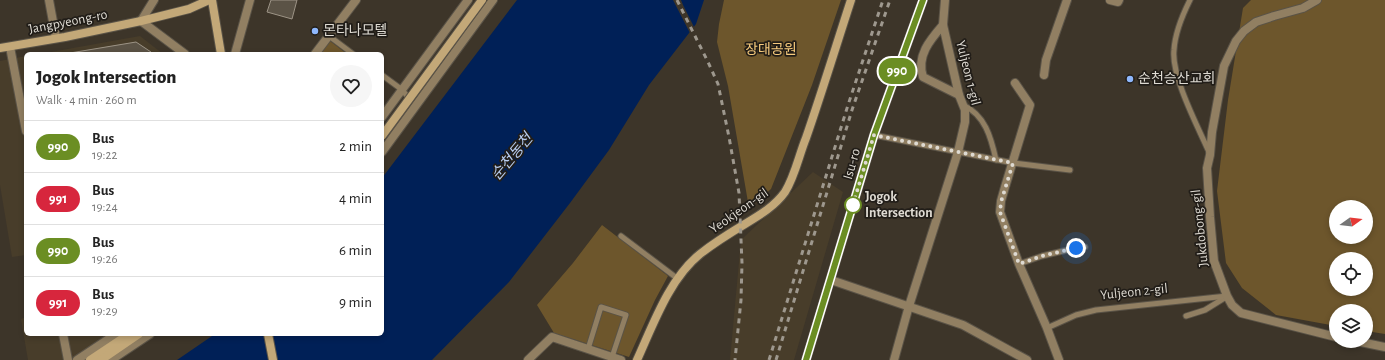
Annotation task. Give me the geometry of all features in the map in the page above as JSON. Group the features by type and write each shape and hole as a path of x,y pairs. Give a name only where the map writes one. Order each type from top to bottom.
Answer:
{"main road":[{"name":"Jangpyeong-ro","path":"0,48 141,21 189,9 209,0"},
{"path":"212,0 221,52"},
{"path":"384,125 476,0"},
{"path":"384,133 482,0"},
{"name":"Yeokjeon-gil","path":"637,360 659,312 678,278 690,263 701,254 765,212 785,191 792,176 812,119 851,0"},
{"name":"Isu-ro","path":"806,360 874,135 923,0"},
{"path":"90,360 126,336"},
{"path":"101,360 136,336"},
{"path":"268,336 273,360"}],"street":[{"path":"49,0 56,38"},
{"path":"154,0 141,21 182,52"},
{"path":"236,52 250,0"},
{"path":"317,52 356,0"},
{"path":"384,114 468,0 483,14"},
{"path":"384,149 493,0"},
{"name":"Yuljeon 1-gil","path":"894,360 909,306 958,152 966,115 959,95 943,25 945,0"},
{"path":"1044,75 1046,60 1067,0"},
{"path":"1110,0 1118,2 1119,0"},
{"name":"Jukdobong-gil","path":"1317,0 1303,8 1256,22 1244,31 1236,41 1224,66 1207,168 1214,261 1227,296 1232,305 1241,313 1329,335"},
{"path":"943,25 926,47 920,68 923,77 959,95"},
{"path":"10,46 24,120"},
{"path":"1015,83 1030,105 1001,202 1000,212 1019,264 1047,328 1059,360"},
{"path":"831,280 963,325 1017,357 1028,360"},
{"path":"64,336 68,360"},
{"path":"77,360 113,336"},
{"path":"111,360 147,336"},
{"path":"528,360 552,337 621,360"},
{"path":"1373,345 1385,347"}],"lane":[{"path":"1190,0 1181,17 1174,51 1175,69 1210,155"},
{"path":"329,36 350,52"},
{"path":"384,76 402,89 416,106"},
{"path":"963,105 972,109 981,119 991,139 996,160"},
{"path":"874,135 996,160 1070,170"},
{"path":"620,236 678,278"},
{"path":"1019,264 1042,256 1076,248 1085,248"},
{"path":"1186,316 1205,310 1227,296"},
{"name":"Yuljeon 2-gil","path":"1047,328 1076,315 1096,310 1227,296"},
{"path":"588,349 601,307 614,311 626,315 612,357"}],"shaded area":[{"path":"140,36 160,52 51,52"},
{"path":"24,56 24,255 12,257 0,185 0,61"},
{"path":"813,172 843,192 794,360 730,360 741,240"},
{"path":"24,318 24,336 105,336 69,360 28,360 21,319"}],"green space":[{"name":"장대공원","path":"724,0 841,0 812,85 771,189 749,208 728,86 717,42"},
{"path":"1251,0 1385,0 1385,334 1373,332 1373,304 1329,304 1329,325 1276,315 1242,288 1226,263 1217,191 1228,100 1243,8"},
{"path":"330,41 344,52 321,52"},
{"path":"602,225 668,276 655,300 629,357 554,333 537,305 573,263"}],"water":[{"name":"순천동천","path":"517,0 704,0 696,24 649,85 609,150 570,203 509,282 432,360 177,360 212,336 384,336 384,175"}],"pier":[{"path":"673,0 681,0 695,29 691,35"}],"building":[{"path":"271,0 297,0 292,19 267,12"},
{"path":"136,42 151,52 76,52"}],"railway":[{"path":"677,0 718,84 739,193 742,263 741,300 735,360"},
{"path":"769,360 848,105 883,0"},
{"path":"776,360 852,110 890,0"}],"bus line":[{"name":"990","path":"806,360 874,135 923,0"}],"place":[{"name":"몬타나모텔","path":"315,31"},
{"name":"순천승산교회","path":"1130,79"},
{"name":"Jogok Intersection","path":"853,205"}],"route":[{"path":"853,205 852,208 874,135 1013,163 1001,202 1000,212 1019,264 1042,256 1076,248"}]}
